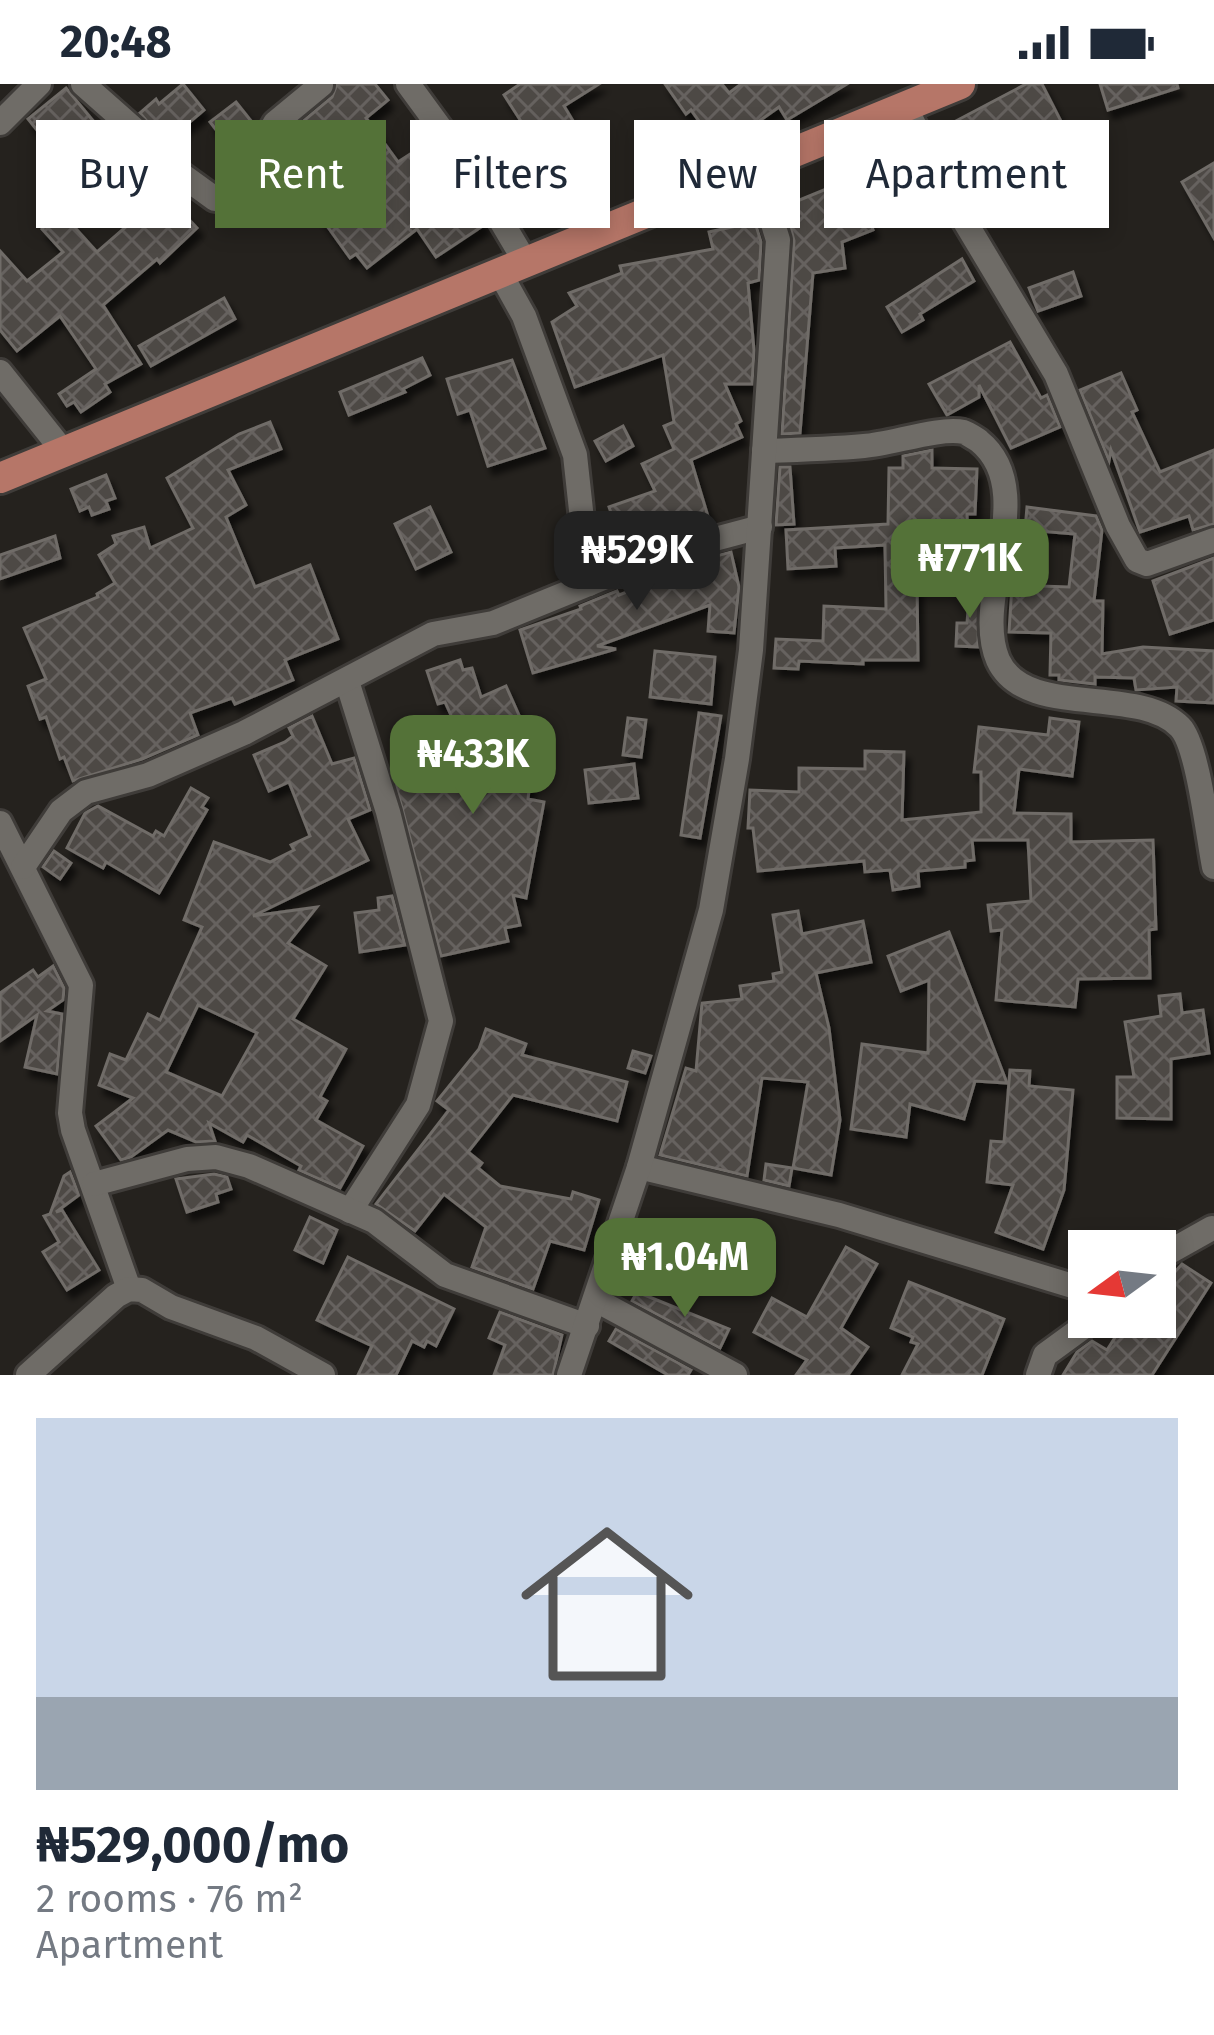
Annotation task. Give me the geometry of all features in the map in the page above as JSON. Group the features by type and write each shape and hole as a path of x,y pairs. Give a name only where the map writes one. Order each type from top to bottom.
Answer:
{"main road":[{"path":"800,151 948,86"},
{"path":"0,478 634,219"}],"street":[{"path":"0,123 39,84"},
{"path":"83,84 135,130 146,149 215,199 246,174 275,123 321,86"},
{"path":"408,84 471,170 513,268 524,316 575,455 589,584"},
{"path":"905,107 955,205 1056,374 1118,526 1137,560 1147,564 1214,540"},
{"path":"569,1375 639,1167 712,910 751,650 778,240 774,228"},
{"path":"0,372 63,452"},
{"path":"764,451 866,446 964,432 981,441 995,459 1006,513 992,625 997,658 1010,679 1029,691 1102,701 1160,715 1179,726 1192,747 1214,867"},
{"path":"23,867 45,831 73,799 86,792 148,775 244,733 433,634 493,623 670,551 760,527"},
{"path":"347,681 388,812 441,1021 418,1105 350,1211"},
{"path":"1,825 45,831"},
{"path":"1,825 82,985 70,1113 129,1289"},
{"path":"94,1184 187,1159 216,1157 249,1166 374,1221 445,1275 587,1326"},
{"path":"639,1167 839,1215 1068,1285"},
{"path":"1176,1248 1212,1228"},
{"path":"28,1375 129,1289 142,1290 171,1307 256,1338 323,1375"},
{"path":"596,1300 735,1375"},
{"path":"1038,1375 1045,1355 1068,1338"}],"building":[{"path":"183,84 204,110 191,121 146,120 140,113 156,99 159,104"},
{"path":"337,84 375,84 388,100 367,120 305,120 332,97"},
{"path":"520,84 599,84 564,106 573,120 520,120 504,95"},
{"path":"665,84 722,84 729,93 741,84 847,84 787,120 779,107 761,120 698,120 691,110 686,114"},
{"path":"1026,84 1042,84 1060,120 958,120"},
{"path":"1100,84 1177,84 1178,88 1108,110"},
{"path":"66,88 92,120 36,120 36,129 28,119"},
{"path":"236,102 250,120 215,120 215,128 210,122"},
{"path":"386,146 398,162 410,154 410,228 480,228 436,257 417,229 367,268 356,254 350,258 329,228 386,228"},
{"path":"1214,163 1214,238 1182,182"},
{"path":"824,190 824,228 873,230 842,242 845,268 813,273 800,433 782,434 794,241 791,228 800,228 800,200"},
{"path":"191,222 197,228 160,263 157,259 103,305 141,364 105,384 110,392 81,412 74,402 67,406 59,394 96,369 60,316 17,351 0,330 0,251 27,281 63,252 43,228 75,228 97,252 125,228 191,228"},
{"path":"757,228 761,242 759,280 748,283 752,384 725,384 741,421 736,424 742,437 691,460 710,523 624,551 609,507 655,491 642,464 674,449 664,426 674,422 663,355 575,387 552,322 577,306 569,293 622,273 620,266 713,249 709,232"},
{"path":"962,259 974,281 920,314 923,320 902,332 887,307"},
{"path":"1073,272 1081,296 1038,311 1029,288"},
{"path":"224,298 235,319 151,366 139,346"},
{"path":"1010,342 1041,398 1047,395 1060,427 1011,448 979,385 979,397 947,415 929,384"},
{"path":"422,358 430,375 403,389 405,392 349,415 340,392"},
{"path":"512,360 545,448 488,466 470,410 458,414 447,379"},
{"path":"1121,373 1137,410 1132,412 1160,472 1214,450 1214,524 1193,530 1189,516 1140,532 1111,450 1109,461 1080,390"},
{"path":"270,422 281,449 228,470 246,505 226,517 255,587 310,565 338,639 285,660 293,680 235,704 232,698 190,713 198,735 73,781 28,686 46,679 24,628 98,597 115,583 99,555 116,544 113,536 144,527 150,548 193,528 167,478 239,434"},
{"path":"623,426 633,446 606,461 595,441"},
{"path":"932,450 932,468 977,469 975,514 967,514 969,581 917,583 918,660 799,661 798,669 774,668 776,639 823,641 824,606 886,609 885,545 835,548 836,566 788,569 786,530 888,524 889,468 903,468 903,456"},
{"path":"780,467 790,467 794,524 776,525"},
{"path":"106,475 115,498 106,501 109,509 92,515 89,507 80,511 71,489"},
{"path":"430,507 451,552 416,569 395,524"},
{"path":"1027,507 1096,516 1102,530 1094,601 1103,601 1102,654 1143,647 1214,651 1214,703 1176,701 1177,687 1136,690 1134,678 1095,677 1095,684 1050,675 1051,633 1009,632 1012,585 1069,587 1075,534 1025,530"},
{"path":"55,536 60,558 0,579 0,555"},
{"path":"731,552 739,587 734,633 708,631 710,605 597,646 616,649 533,673 520,630 676,573 675,567"},
{"path":"1214,558 1214,620 1170,634 1153,581"},
{"path":"970,584 979,584 978,647 956,646 957,623 967,623"},
{"path":"655,651 715,657 711,704 650,697"},
{"path":"460,660 463,670 472,668 481,697 506,686 526,731 524,753 533,754 528,799 544,802 526,898 513,895 520,925 505,928 508,941 441,956 393,774 467,751 445,702 438,704 427,671"},
{"path":"699,713 721,716 700,838 681,835"},
{"path":"312,716 332,764 354,758 370,810 348,819 368,860 253,916 317,907 288,943 326,966 293,1019 346,1049 320,1097 327,1101 316,1120 363,1146 340,1188 299,1170 301,1166 247,1135 243,1142 209,1123 215,1141 196,1142 168,1130 121,1160 96,1126 133,1098 99,1085 110,1054 126,1060 148,1014 160,1020 202,927 184,920 214,842 270,862 310,836 289,782 269,791 254,755 293,736 289,728","holes":["198,1005 257,1033 222,1096 166,1072"]},
{"path":"628,718 646,720 641,757 623,755"},
{"path":"1050,718 1079,722 1072,776 1019,769 1014,813 1071,814 1071,842 1153,840 1156,929 1149,930 1150,978 1078,979 1075,1007 996,1000 1002,930 991,931 988,905 1031,901 1028,840 972,840 974,860 965,861 965,867 918,871 919,886 893,890 890,870 865,872 864,861 758,871 753,828 748,828 750,790 799,792 799,768 865,769 865,751 904,752 902,820 981,812 981,772 974,772 979,727 1048,735"},
{"path":"634,764 638,798 589,803 585,770"},
{"path":"191,788 208,798 202,807 207,810 159,893 106,862 103,868 67,848 85,813 98,806 153,836 156,831 164,836"},
{"path":"54,851 71,863 60,879 43,867"},
{"path":"392,896 405,945 360,952 355,913 379,910 378,898"},
{"path":"798,911 802,934 863,921 871,962 816,973 829,1028 840,1120 831,1175 793,1168 808,1082 762,1078 747,1176 660,1155 686,1068 696,1071 702,1003 742,999 740,986 774,981 773,974 782,972 773,915"},
{"path":"949,932 1007,1083 975,1081 964,1119 910,1104 906,1137 851,1129 862,1044 928,1053 929,980 901,991 888,956"},
{"path":"53,966 64,988 63,1000 47,1011 62,1014 57,1074 25,1067 37,1015 0,1041 0,993 33,970 38,977"},
{"path":"1180,994 1182,1013 1203,1010 1209,1053 1171,1059 1171,1119 1117,1118 1117,1077 1134,1077 1125,1022 1161,1016 1159,996"},
{"path":"486,1029 526,1044 522,1055 627,1082 617,1121 513,1095 468,1152 482,1163 478,1168 500,1186 571,1199 573,1192 599,1200 584,1250 550,1241 533,1289 472,1267 486,1227 444,1194 415,1231 376,1204 449,1110 437,1101 479,1049"},
{"path":"633,1051 651,1056 645,1073 628,1068"},
{"path":"1010,1070 1030,1071 1029,1086 1073,1090 1064,1190 1043,1249 996,1232 1013,1185 987,1182 991,1141 1004,1142"},
{"path":"766,1164 792,1168 789,1186 764,1180"},
{"path":"70,1172 79,1195 56,1212 62,1210 99,1270 67,1290 43,1252 59,1242 44,1216 50,1214 64,1176"},
{"path":"227,1177 231,1189 216,1194 218,1202 187,1212 176,1179"},
{"path":"310,1217 337,1230 323,1263 295,1250"},
{"path":"846,1247 877,1264 841,1328 868,1347 848,1375 796,1375 807,1360 754,1332 772,1298 807,1317"},
{"path":"348,1257 454,1309 436,1346 412,1341 396,1375 358,1375 372,1346 317,1320"},
{"path":"1182,1264 1211,1283 1176,1338 1176,1271"},
{"path":"909,1282 1004,1319 982,1375 902,1375 918,1344 891,1328"},
{"path":"637,1292 729,1329 720,1348 632,1301"},
{"path":"500,1312 562,1335 553,1375 494,1375 505,1345 489,1338"},
{"path":"616,1329 691,1370 688,1375 668,1375 609,1341"},
{"path":"1115,1338 1176,1338 1152,1375 1063,1375 1077,1352 1092,1341 1107,1350"}]}
